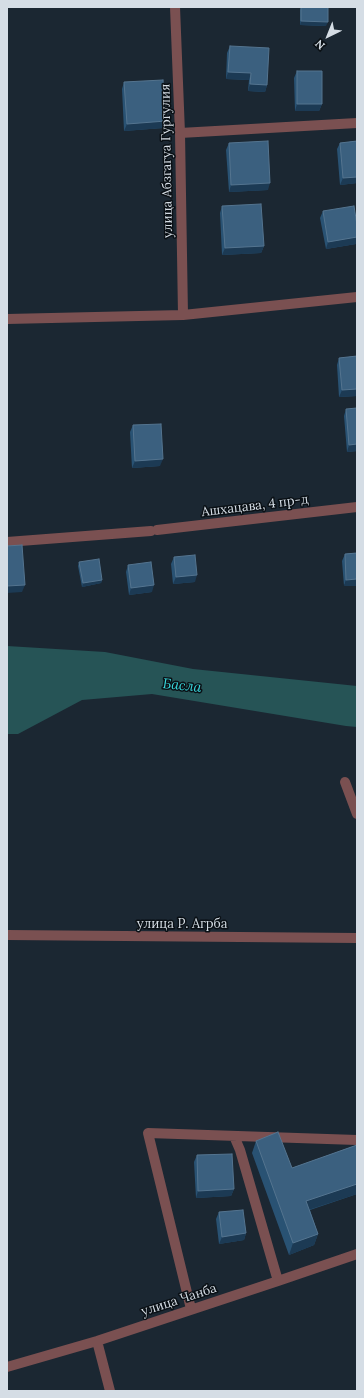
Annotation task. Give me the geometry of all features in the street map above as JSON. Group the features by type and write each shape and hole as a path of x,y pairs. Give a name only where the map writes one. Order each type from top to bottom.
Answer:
{"street":[{"name":"улица Абзгагуа Гургулия","path":"175,7 180,133 183,315"},
{"path":"180,133 357,123"},
{"path":"7,319 183,315 357,297"},
{"name":"Ашхацава, 4 пр-д","path":"7,542 154,530 357,507"},
{"path":"346,782 357,814"},
{"name":"улица Р. Агрба","path":"7,935 357,938"},
{"path":"191,1309 148,1132 357,1140"},
{"path":"234,1136 240,1150 278,1281"},
{"name":"улица Чанба","path":"7,1366 97,1341 357,1254"},
{"path":"97,1341 110,1391"}],"water":[{"name":"Басла","path":"7,646 105,652 193,669 357,686 357,727 152,694 82,700 18,734 7,734"}],"building":[{"path":"301,7 328,7 328,22 301,21"},
{"path":"230,46 269,48 267,85 250,84 251,73 228,72"},
{"path":"297,71 322,71 322,104 297,104"},
{"path":"163,80 166,121 127,124 124,82"},
{"path":"268,141 270,183 231,185 229,143"},
{"path":"357,141 357,177 343,178 340,143"},
{"path":"261,204 264,246 225,248 222,206"},
{"path":"354,206 357,237 328,242 323,211"},
{"path":"357,356 357,389 342,390 339,358"},
{"path":"357,408 357,444 349,445 346,409"},
{"path":"161,424 163,459 135,461 133,425"},
{"path":"22,545 25,585 7,586 7,546"},
{"path":"357,553 357,579 346,580 345,554"},
{"path":"195,555 197,575 176,577 174,557"},
{"path":"99,559 102,580 83,583 79,562"},
{"path":"151,562 154,585 131,588 128,565"},
{"path":"278,1132 292,1168 357,1145 357,1184 306,1201 318,1234 293,1243 256,1141"},
{"path":"232,1154 234,1189 198,1191 197,1155"},
{"path":"243,1210 246,1233 222,1237 219,1212"}]}
